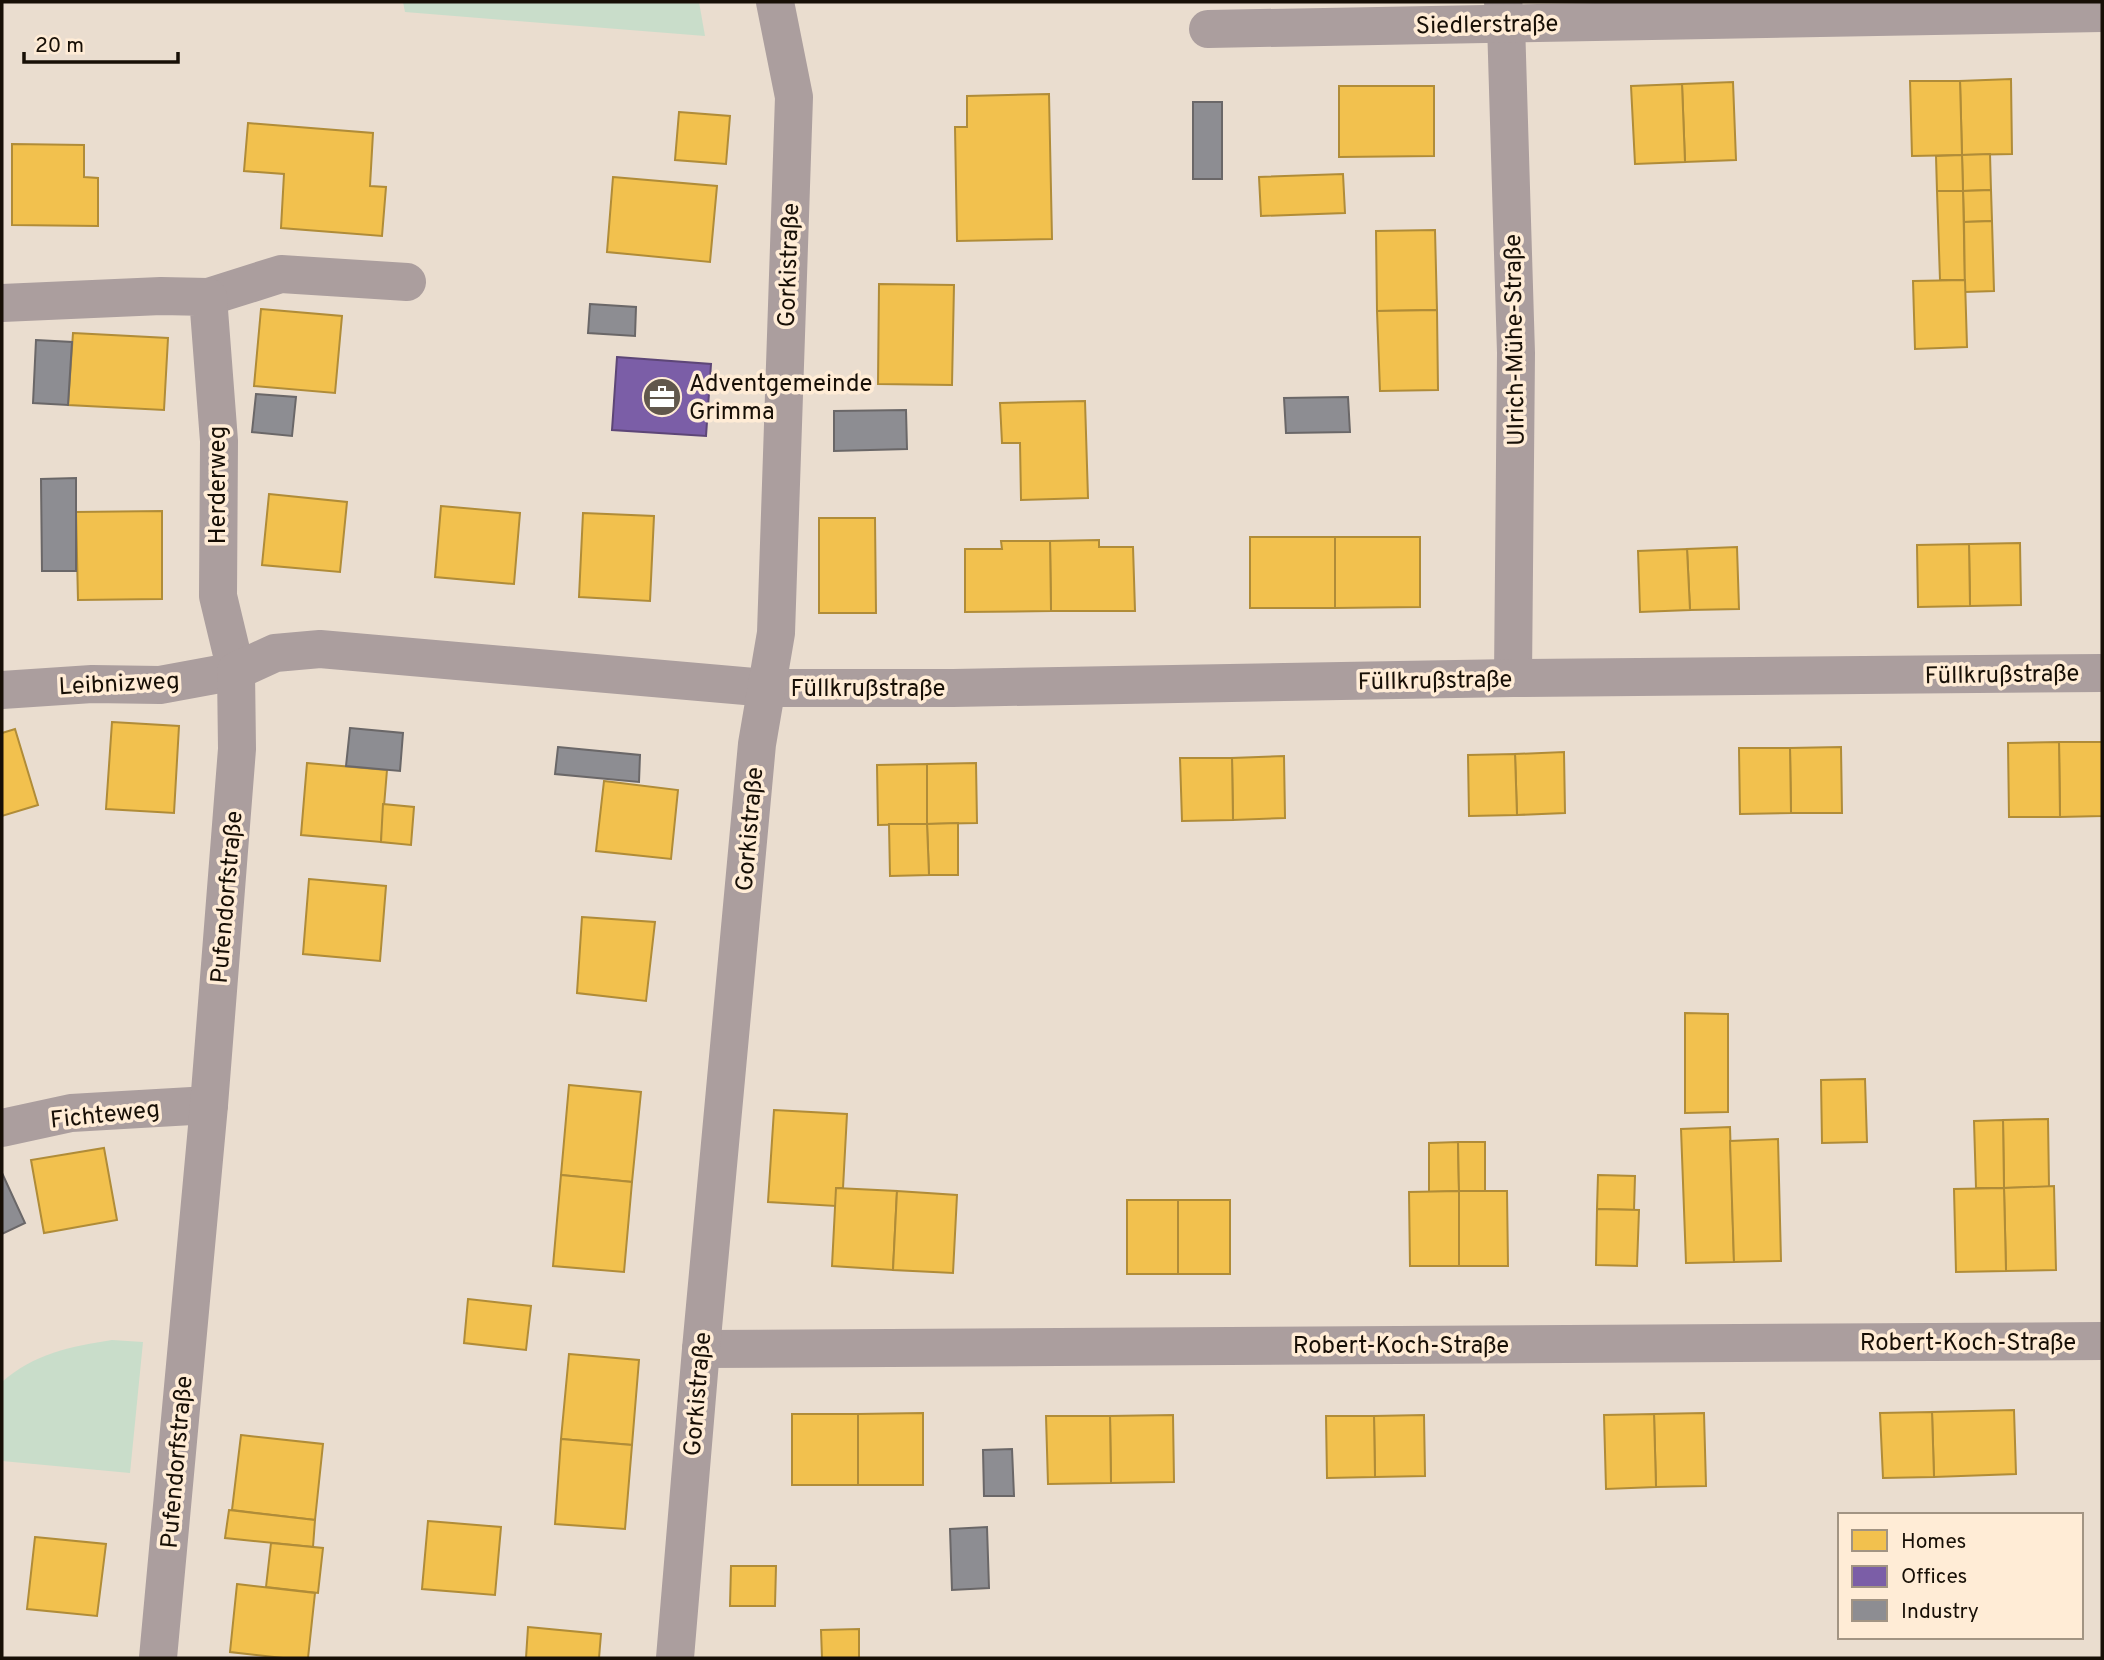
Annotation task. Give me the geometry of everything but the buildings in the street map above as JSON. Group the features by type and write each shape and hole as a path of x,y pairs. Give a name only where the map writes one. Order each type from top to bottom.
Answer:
{"street":[{"name":"Gorkistraße","path":"675,1658 757,744 776,632 794,97 775,2"},
{"name":"Siedlerstraße","path":"1208,29 1505,13 2102,13"},
{"name":"Ulrich-Mühe-Straße","path":"1505,13 1516,353 1513,678"},
{"path":"2,303 161,296 208,297 281,274 407,282"},
{"name":"Herderweg","path":"208,297 219,441 218,596 236,671"},
{"path":"236,671 275,653 320,649 767,688"},
{"name":"Leibnizweg","path":"2,690 92,684 160,685 236,671"},
{"name":"Pufendorfstraße","path":"158,1658 209,1105 237,749 236,671"},
{"name":"Füllkrußstraße","path":"767,688 966,688 1513,678 2102,673"},
{"name":"Fichteweg","path":"2,1128 71,1113 209,1105"},
{"name":"Robert-Koch-Straße","path":"701,1349 2102,1341"}],"green space":[{"path":"403,2 699,2 705,36 405,12"},
{"path":"112,1340 143,1342 130,1473 2,1461 2,1382 40,1358 82,1345"}],"place":[{"name":"Adventgemeinde Grimma","path":"662,397"}]}
